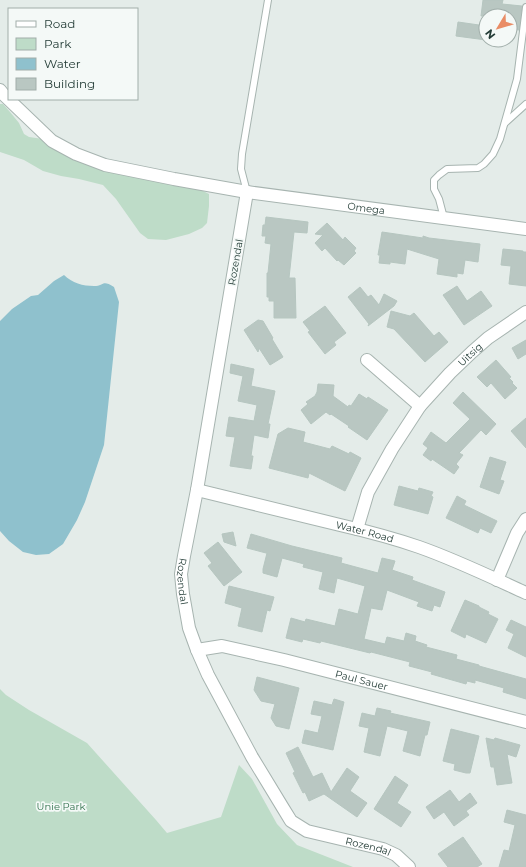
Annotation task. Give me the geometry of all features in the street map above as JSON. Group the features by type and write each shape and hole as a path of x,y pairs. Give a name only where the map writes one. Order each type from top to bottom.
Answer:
{"street":[{"name":"Omega","path":"1,94 52,141 76,154 105,164 247,192 526,229"},
{"name":"Rozendal","path":"247,192 197,490 184,556 182,574 183,594 189,628 208,674 252,756 291,821 307,832 383,849 396,855 409,867"},
{"name":"Uitsig","path":"357,529 368,492 392,449 420,406 472,352 488,338 526,312"},
{"path":"366,360 420,406"},
{"name":"Water Road","path":"197,490 357,529 420,547 526,593"},
{"path":"497,580 517,533 526,519"},
{"name":"Paul Sauer","path":"197,650 222,646 284,660 526,722"}],"lane":[{"path":"247,192 241,169 242,154 268,0"},
{"path":"444,218 439,199 434,189 434,180 447,169 478,168 493,154 500,139 517,79 526,7"},
{"path":"505,122 526,104"}],"green space":[{"path":"0,104 3,104 19,123 24,134 29,137 48,141 60,152 80,159 199,189 209,194 207,223 202,228 189,234 166,240 148,239 140,233 116,199 103,185 43,171 24,160 0,152"},
{"name":"Unie Park","path":"0,689 6,695 29,710 87,743 167,833 221,817 239,765 252,779 277,824 297,845 353,867 0,867"}],"water":[{"path":"64,275 74,282 82,285 97,286 107,283 114,287 119,302 104,445 85,502 77,520 63,544 49,554 36,555 23,552 9,541 0,531 0,321 12,309 31,296 38,295 54,281"}],"building":[{"path":"483,0 503,0 502,4 522,6 519,30 518,8 482,8"},
{"path":"458,22 478,25 478,39 456,36"},
{"path":"266,217 308,222 307,233 294,232 289,278 295,278 296,318 274,318 274,301 269,301 269,297 267,297 267,273 271,244 265,243 266,236 262,236 263,225 265,225"},
{"path":"327,223 343,240 345,237 356,248 354,251 356,253 344,265 338,260 337,261 325,248 322,251 315,243 323,235 315,234"},
{"path":"382,232 480,244 478,262 465,260 463,274 457,273 457,277 437,274 439,259 407,249 405,264 390,262 390,264 379,263 380,255 378,255"},
{"path":"503,249 526,252 526,286 509,284 511,266 501,265"},
{"path":"457,286 467,301 481,291 492,306 464,325 443,295"},
{"path":"360,287 368,297 371,295 379,305 384,294 397,301 394,306 368,326 369,324 348,297"},
{"path":"325,306 346,333 334,342 336,345 325,354 308,332 310,331 303,322"},
{"path":"391,311 410,316 414,313 434,336 439,332 448,342 425,362 394,329 387,327"},
{"path":"258,320 263,321 283,357 270,365 259,348 258,352 244,330"},
{"path":"526,340 526,354 518,359 512,348"},
{"path":"496,360 511,377 509,378 517,388 505,399 491,383 487,387 477,377"},
{"path":"231,364 254,369 251,386 275,391 268,424 270,424 268,438 254,435 251,469 230,466 235,437 226,436 229,417 254,421 257,405 238,401 243,376 230,373"},
{"path":"318,384 334,385 333,396 348,407 349,405 351,406 359,394 367,399 368,397 388,410 367,440 348,427 349,426 326,412 311,424 301,410 308,404 306,402 315,396"},
{"path":"463,392 496,424 486,435 481,430 459,453 463,455 456,464 459,467 454,474 432,459 431,461 423,455 428,448 423,444 431,432 446,443 470,419 453,403"},
{"path":"526,418 526,448 511,431"},
{"path":"288,428 305,432 303,442 330,449 332,446 349,454 350,452 361,458 345,491 309,473 308,478 269,468 278,434"},
{"path":"490,457 506,462 500,480 504,481 499,494 480,487"},
{"path":"399,486 418,491 419,488 433,492 428,514 394,505"},
{"path":"457,496 466,501 464,505 497,521 491,533 480,528 478,533 446,518"},
{"path":"233,532 236,546 224,542 222,534"},
{"path":"251,534 342,558 341,563 378,573 382,558 395,561 392,570 413,577 412,580 445,592 440,607 434,605 432,611 417,606 419,602 387,590 382,610 371,608 364,639 385,644 387,637 404,641 406,633 416,636 415,641 427,645 426,647 457,655 456,659 526,679 526,699 503,692 504,688 475,680 475,683 467,681 466,684 431,674 432,672 409,666 410,662 371,652 321,641 320,643 303,639 302,642 286,638 291,618 305,622 306,619 335,626 339,609 358,614 365,586 337,578 334,593 319,589 323,572 303,567 304,564 282,558 277,577 263,573 267,553 247,548"},
{"path":"218,542 242,572 224,586 208,566 212,563 204,553"},
{"path":"229,586 274,597 270,611 267,610 262,632 238,626 242,608 225,603"},
{"path":"465,600 479,606 489,612 488,614 498,619 486,643 466,634 465,638 451,631"},
{"path":"511,620 526,627 526,657 508,648 514,634 506,630"},
{"path":"257,677 299,688 289,729 276,726 271,718 275,704 261,701 254,690"},
{"path":"334,699 344,702 333,750 302,743 305,730 318,733 322,716 311,714 314,701 332,705"},
{"path":"377,708 391,711 390,713 430,722 420,756 403,751 408,731 387,726 380,756 364,752 369,728 359,726 362,713 375,716"},
{"path":"451,729 479,736 470,773 454,770 455,764 443,761"},
{"path":"486,738 494,740 495,738 520,745 516,757 507,754 512,783 497,785 494,767 491,767"},
{"path":"298,747 313,777 322,773 331,792 347,768 359,777 350,791 367,803 357,817 324,794 309,801 305,792 303,793 293,773 295,772 286,753"},
{"path":"395,776 408,785 397,803 411,812 401,827 374,809"},
{"path":"450,790 459,802 470,793 477,803 466,811 469,815 454,826 444,812 434,819 426,807"},
{"path":"507,810 526,815 526,867 499,867 504,850 509,851 515,825 504,822"},
{"path":"463,837 482,864 477,867 448,867 438,854"}]}
